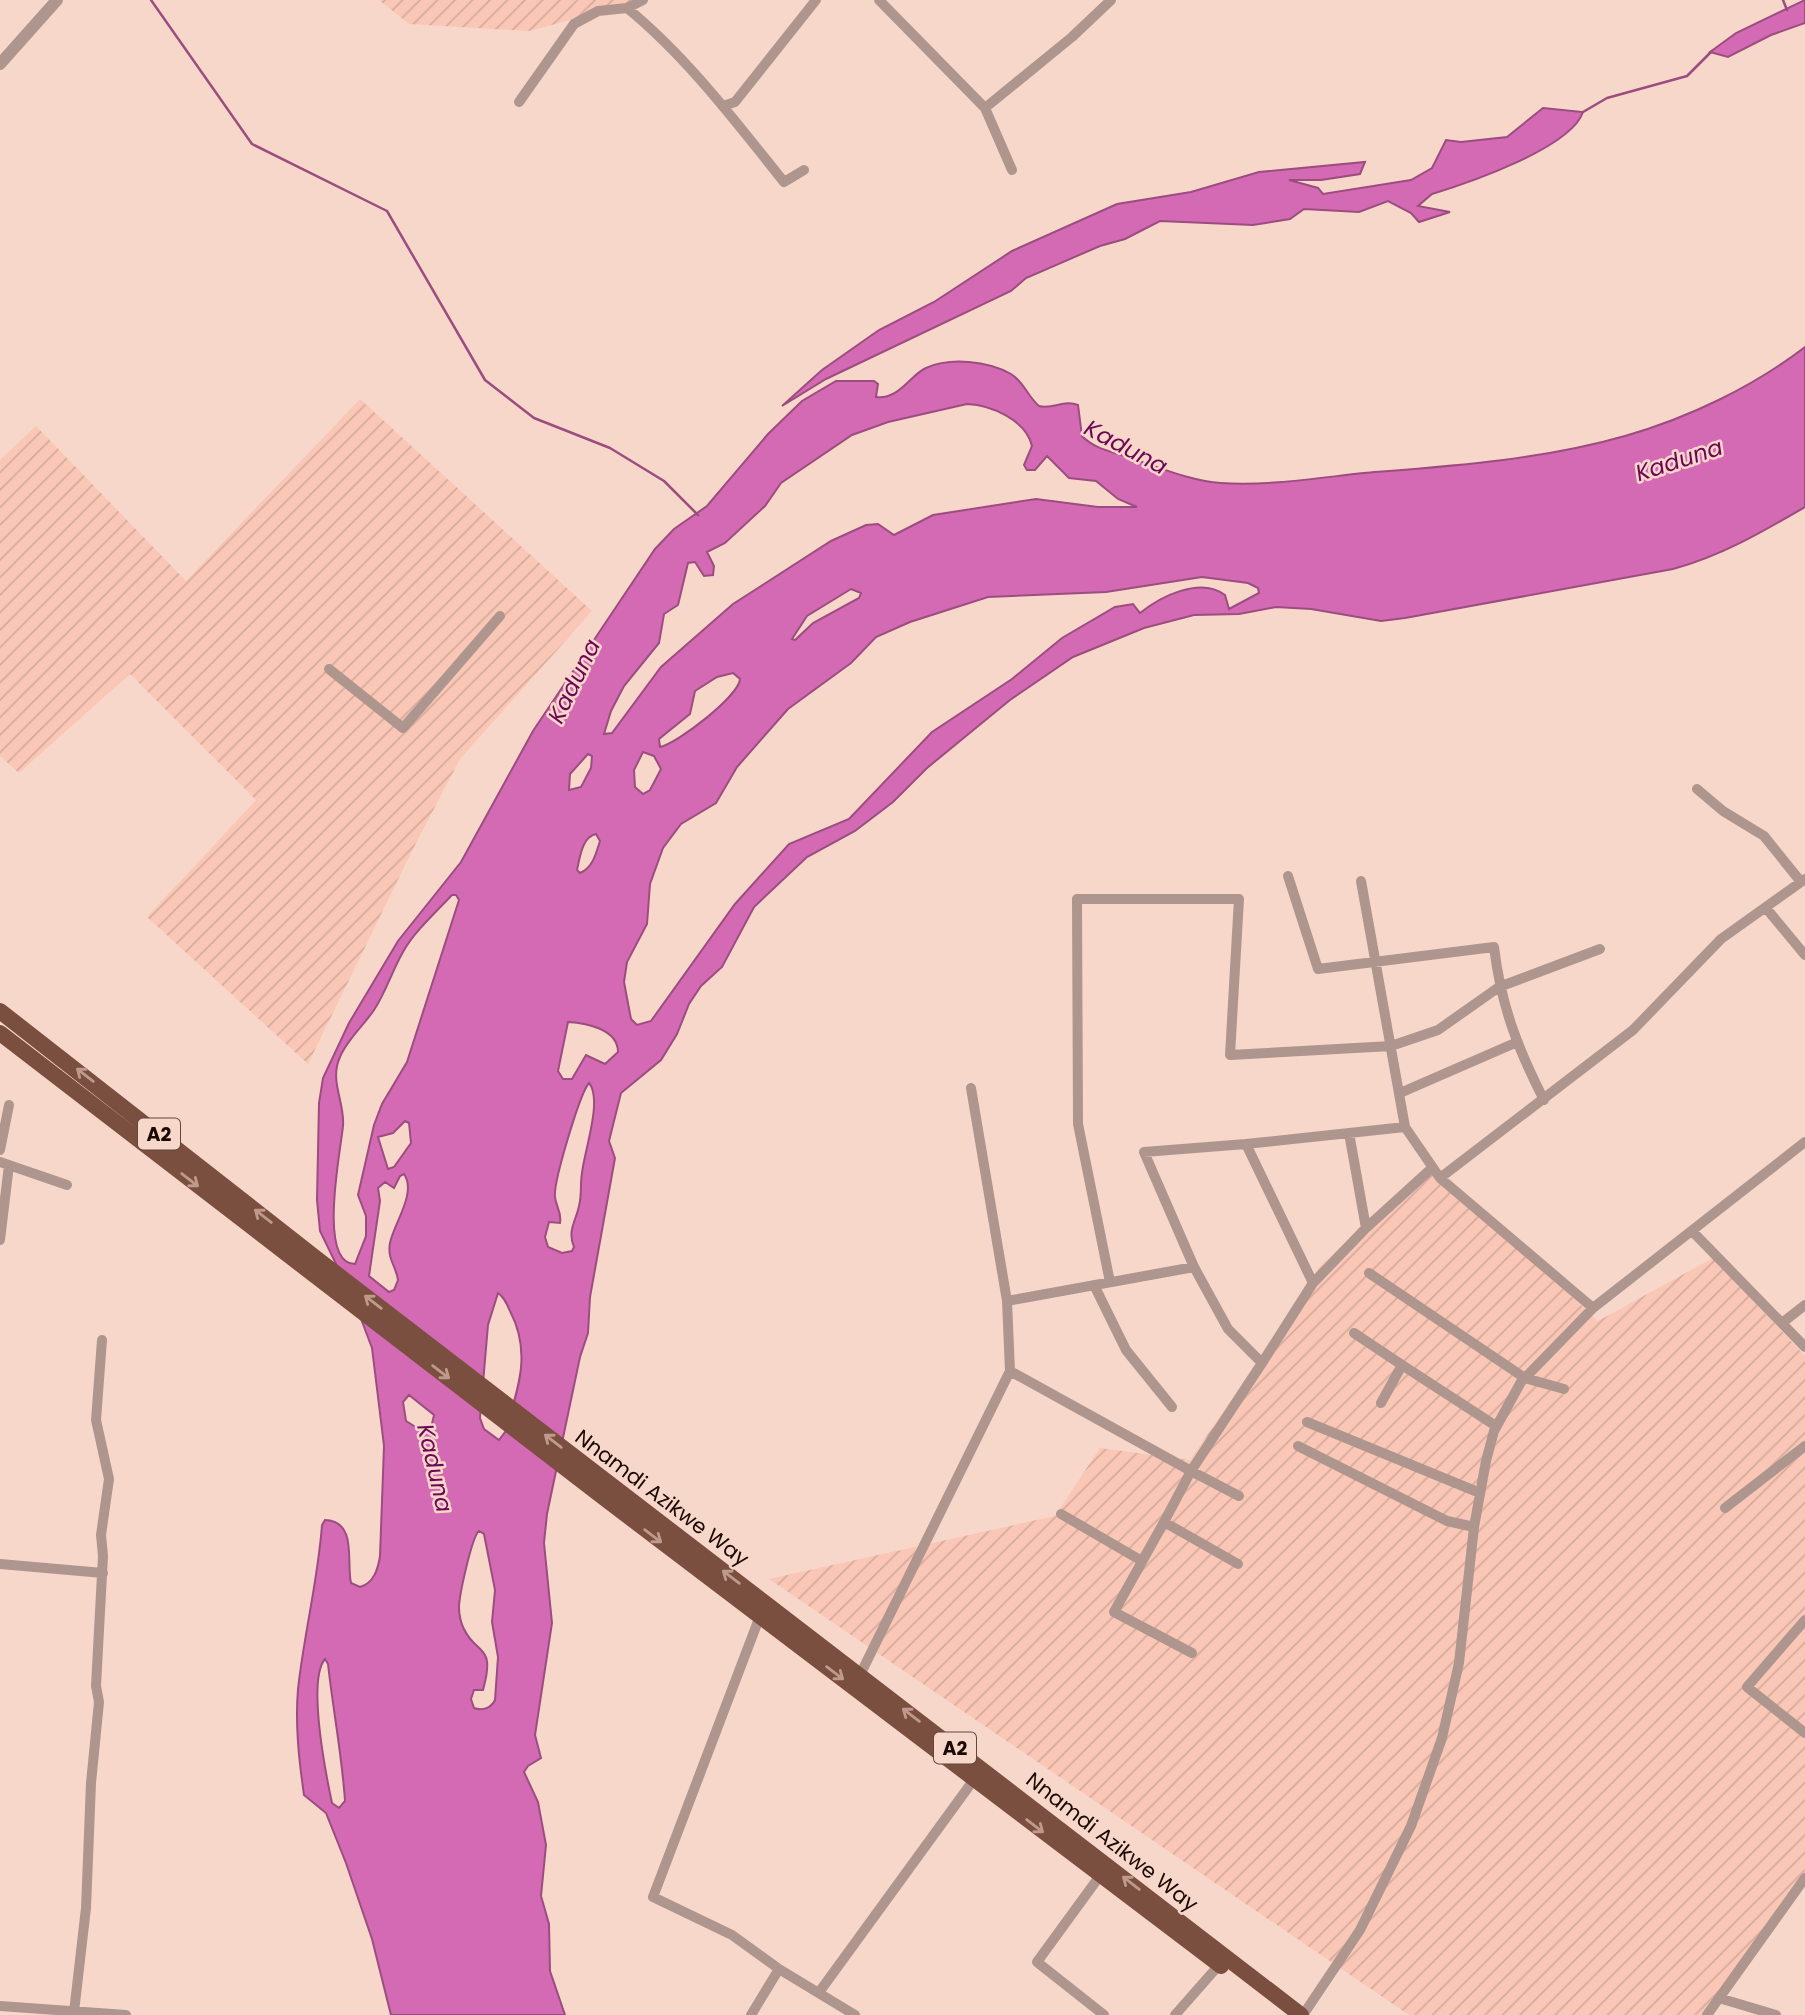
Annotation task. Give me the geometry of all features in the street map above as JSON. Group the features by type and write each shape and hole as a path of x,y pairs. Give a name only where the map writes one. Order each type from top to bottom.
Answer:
{"highway":[{"name":"Nnamdi Azikwe Way","path":"0,1011 312,1265"},
{"name":"Nnamdi Azikwe Way","path":"0,1033 312,1265 603,1488 860,1675 1302,2015"},
{"name":"Nnamdi Azikwe Way","path":"603,1488 760,1616 975,1778 1099,1877 1285,2015"}],"street":[{"path":"0,64 57,0"},
{"path":"519,102 574,24 598,11 627,8 643,0"},
{"path":"723,106 735,102 816,0"},
{"path":"879,0 985,108 1012,170"},
{"path":"985,108 1072,37 1111,0"},
{"path":"627,8 646,23 723,106 784,181 804,170"},
{"path":"329,669 403,728 500,616"},
{"path":"1440,1178 1633,1030 1721,939 1803,880 1764,836 1723,811 1697,789"},
{"path":"1288,876 1318,969 1494,947 1499,987 1515,1043 1544,1100"},
{"path":"1361,881 1405,1127 1440,1178 1593,1308"},
{"path":"1110,1282 1078,1125 1077,898 1239,899 1230,1055 1391,1046 1438,1030 1499,987 1600,950"},
{"path":"1766,908 1805,955"},
{"path":"1400,1093 1515,1043"},
{"path":"860,1675 1010,1371 1007,1301 971,1088"},
{"path":"0,1150 9,1105"},
{"path":"1262,1363 1228,1329 1194,1268 1144,1152 1405,1127"},
{"path":"1349,1133 1366,1228"},
{"path":"1302,2015 1360,1930 1411,1826 1442,1738 1459,1663 1474,1527 1496,1426 1525,1378 1593,1308 1805,1142"},
{"path":"1246,1144 1313,1283"},
{"path":"0,1240 4,1164 67,1185"},
{"path":"1192,1653 1114,1612 1191,1471 1313,1283 1366,1228 1432,1168"},
{"path":"1693,1232 1805,1347"},
{"path":"1007,1301 1194,1268"},
{"path":"1369,1273 1525,1378 1564,1389"},
{"path":"1094,1285 1126,1350 1172,1407"},
{"path":"1782,1323 1805,1306"},
{"path":"1354,1333 1496,1426"},
{"path":"74,2011 86,1908 91,1783 99,1702 96,1686 103,1573 101,1535 109,1479 96,1420 102,1340"},
{"path":"1381,1403 1402,1365"},
{"path":"1010,1371 1239,1496"},
{"path":"1307,1422 1480,1493"},
{"path":"1298,1446 1447,1521 1474,1527"},
{"path":"1725,1508 1805,1446"},
{"path":"1061,1514 1142,1561"},
{"path":"1164,1522 1238,1564"},
{"path":"0,1564 103,1573"},
{"path":"760,1616 653,1897 732,1935 779,1969 820,1991 855,2015"},
{"path":"1805,1620 1747,1687 1805,1733"},
{"path":"820,1991 975,1778"},
{"path":"1099,1877 1037,1962 1104,2015"},
{"path":"1707,2015 1805,1878"},
{"path":"1175,2015 1219,1965"},
{"path":"751,2015 779,1969"},
{"path":"1719,1998 1776,2015"},
{"path":"0,2006 127,2015"}],"shaded area":[{"path":"379,0 646,0 529,31 409,24"},
{"path":"360,399 592,611 460,759 308,1064 147,917 256,800 130,674 19,773 0,756 0,460 36,426 186,581"},
{"path":"1436,1170 1598,1321 1713,1258 1805,1356 1805,1875 1705,2015 1409,2015 769,1579 1055,1516 1100,1448 1190,1460 1302,1297 1319,1267 1402,1192"}],"water":[{"path":"1805,0 1805,23 1771,35 1728,57 1710,52 1736,33"},
{"path":"1543,108 1583,112 1575,125 1539,151 1492,173 1432,194 1418,206 1450,212 1419,222 1411,213 1388,201 1359,212 1304,209 1290,219 1253,225 1160,221 1125,239 1100,246 1026,278 1011,291 826,379 782,406 822,370 879,330 934,302 1012,251 1117,204 1191,192 1259,172 1365,162 1360,174 1321,180 1289,180 1318,188 1323,194 1411,180 1432,168 1446,140 1461,142 1507,137"},
{"name":"Kaduna","path":"1805,347 1805,507 1757,534 1725,550 1673,569 1405,618 1381,621 1311,609 1276,607 1239,614 1194,615 1144,628 1073,657 1010,700 927,768 893,802 855,831 807,857 754,907 722,967 701,986 689,1004 677,1034 661,1060 621,1093 609,1141 615,1158 590,1297 588,1333 580,1357 547,1514 544,1543 552,1623 535,1735 541,1758 524,1772 538,1802 546,1845 541,1896 549,1924 550,1971 565,2015 391,2015 372,1939 346,1863 326,1813 304,1795 298,1742 298,1689 322,1525 325,1520 335,1522 342,1527 346,1535 351,1583 360,1587 369,1582 380,1556 384,1446 372,1348 355,1303 320,1231 317,1200 319,1103 323,1078 349,1023 398,941 461,862 533,731 655,549 674,529 707,506 768,434 802,401 836,381 874,381 878,384 876,397 884,397 898,391 920,371 946,362 980,363 1011,374 1039,406 1068,403 1078,405 1082,436 1098,447 1186,477 1239,484 1463,465 1593,444 1649,429 1696,410 1742,388","holes":["967,404 997,411 1023,429 1032,446 1024,465 1027,470 1035,470 1047,456 1069,478 1096,481 1118,499 1137,507 1098,507 1036,499 933,515 894,535 878,524 866,525 831,541 733,604 661,667 612,733 604,734 611,711 624,686 659,643 664,614 678,605 688,563 695,562 704,576 713,575 714,566 707,552 725,543 765,506 781,483 852,435 888,422","1202,577 1248,583 1258,588 1259,593 1229,609 1225,595 1215,590 1192,588 1169,595 1140,613 1133,604 1115,607 1062,638 1012,679 932,732 849,819 789,844 735,904 651,1021 637,1025 631,1019 624,982 627,962 647,924 650,884 663,848 681,824 716,803 737,767 788,709 851,663 876,637 910,622 988,597 1106,592","851,589 861,593 859,598 813,623 795,640 792,639 807,616","733,673 740,679 737,687 719,707 680,737 660,747 659,739 690,714 695,691 717,677","643,752 654,756 661,769 650,790 643,794 635,787 634,770","588,754 592,756 591,768 581,787 569,790 570,774","596,834 600,841 591,864 580,873 577,870 585,843","452,895 456,895 459,900 407,1062 382,1104 374,1125 358,1195 366,1216 366,1236 355,1264 343,1259 337,1246 334,1226 336,1180 343,1126 337,1066 347,1045 378,1003 399,959 419,930","568,1022 592,1026 613,1038 618,1052 605,1064 586,1055 572,1079 563,1079 558,1071","589,1083 594,1101 592,1126 582,1173 580,1202 572,1231 574,1247 572,1251 562,1253 548,1247 545,1237 549,1222 560,1223 556,1188 574,1120","405,1121 409,1123 411,1143 394,1167 388,1169 378,1137 393,1133","404,1174 408,1190 390,1243 390,1254 398,1280 394,1290 389,1292 369,1276 380,1201 378,1188 385,1182 394,1188","498,1293 517,1326 522,1356 521,1371 505,1432 499,1440 484,1429 480,1418 488,1325","409,1395 434,1415 431,1428 419,1429 406,1421 403,1402","479,1531 484,1534 495,1590 492,1622 498,1657 495,1700 484,1709 474,1708 471,1699 474,1690 483,1690 487,1673 486,1656 464,1629 459,1610 470,1554","325,1659 328,1664 344,1784 345,1801 339,1808 332,1803 322,1751 318,1706 320,1670"]}],"waterway":[{"path":"151,0 252,144 387,211 485,380 534,418 610,448 664,481 698,515"},
{"path":"1783,0 1787,10"},
{"path":"1583,112 1607,98 1687,76 1712,51"}]}
